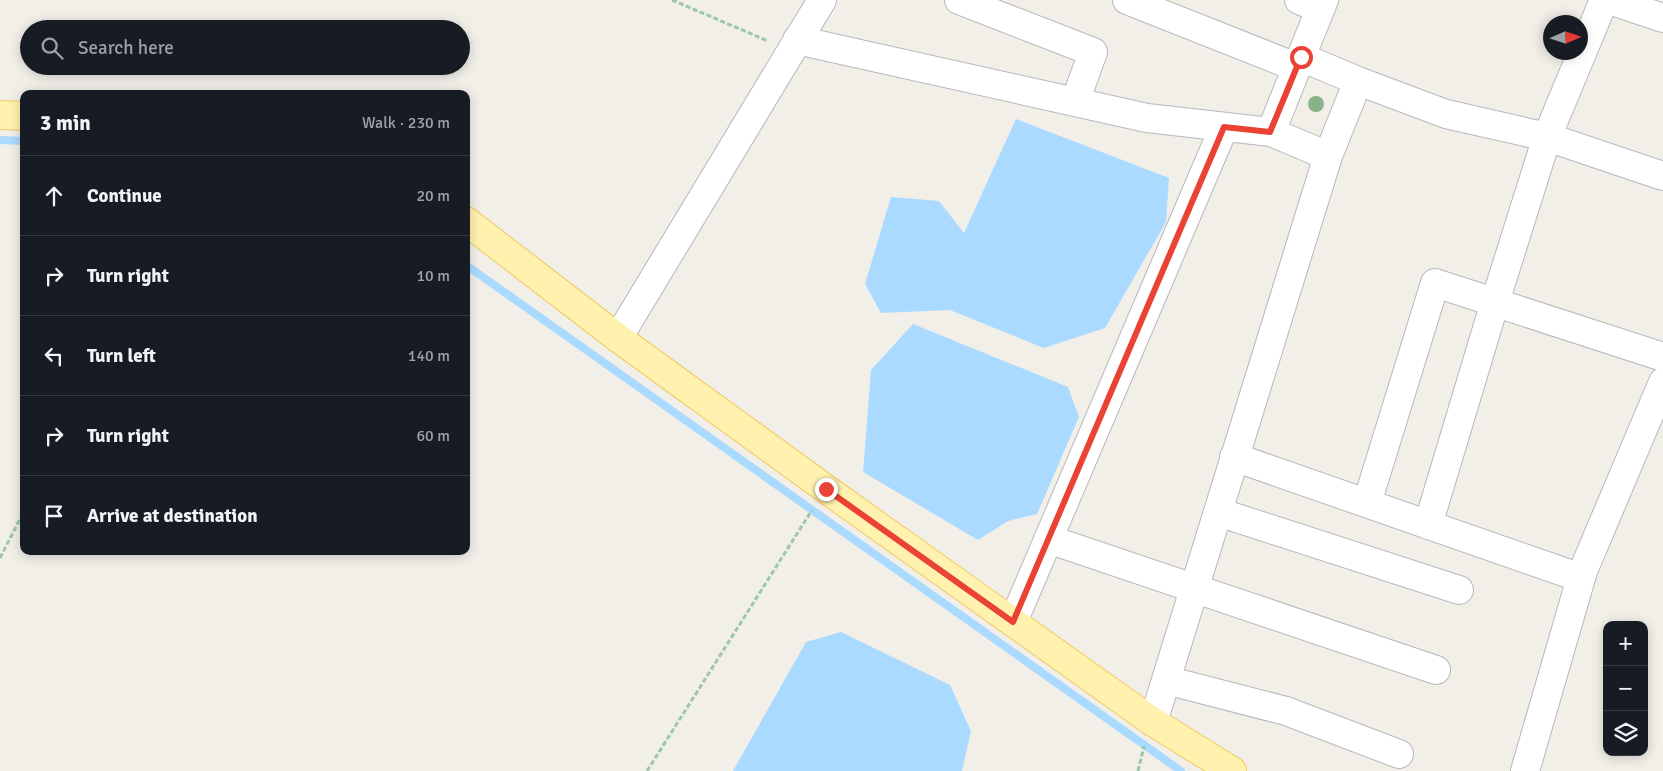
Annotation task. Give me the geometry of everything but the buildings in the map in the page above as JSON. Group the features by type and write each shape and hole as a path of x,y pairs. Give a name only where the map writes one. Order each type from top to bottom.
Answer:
{"main road":[{"path":"0,115 20,116"},
{"path":"470,224 618,338 826,489 1153,722 1232,771"}],"street":[{"path":"618,338 822,0"},
{"path":"958,0 1093,52 1075,102"},
{"path":"1127,0 1298,62 1358,80 1446,114 1548,138 1663,176"},
{"path":"1428,526 1495,302 1548,138 1604,0"},
{"path":"1609,0 1663,18"},
{"path":"1270,132 1298,62 1315,3"},
{"path":"793,46 1148,118 1270,132 1328,156"},
{"path":"1153,722 1328,156 1358,80"},
{"path":"1013,622 1224,127"},
{"path":"1367,503 1435,283 1663,357"},
{"path":"1525,771 1581,578 1663,382"},
{"path":"1234,457 1581,578"},
{"path":"1218,512 1459,590"},
{"path":"1048,539 1194,590 1436,670"},
{"path":"1166,680 1286,711 1399,754"}],"path":[{"path":"672,0 793,46"},
{"path":"647,771 826,489"},
{"path":"0,558 20,519"}],"water":[{"path":"1016,119 1169,178 1166,222 1105,328 1044,348 950,310 881,313 865,284 891,197 939,201 964,233"},
{"path":"913,324 1068,387 1079,417 1037,514 1008,521 978,540 863,472 871,370"},
{"path":"841,632 950,685 971,731 962,771 733,771 806,642"}],"waterway":[{"path":"0,140 20,141"},
{"path":"470,268 1181,771"}],"route":[{"path":"826,489 1013,622 1224,127 1270,132 1301,57"}]}
